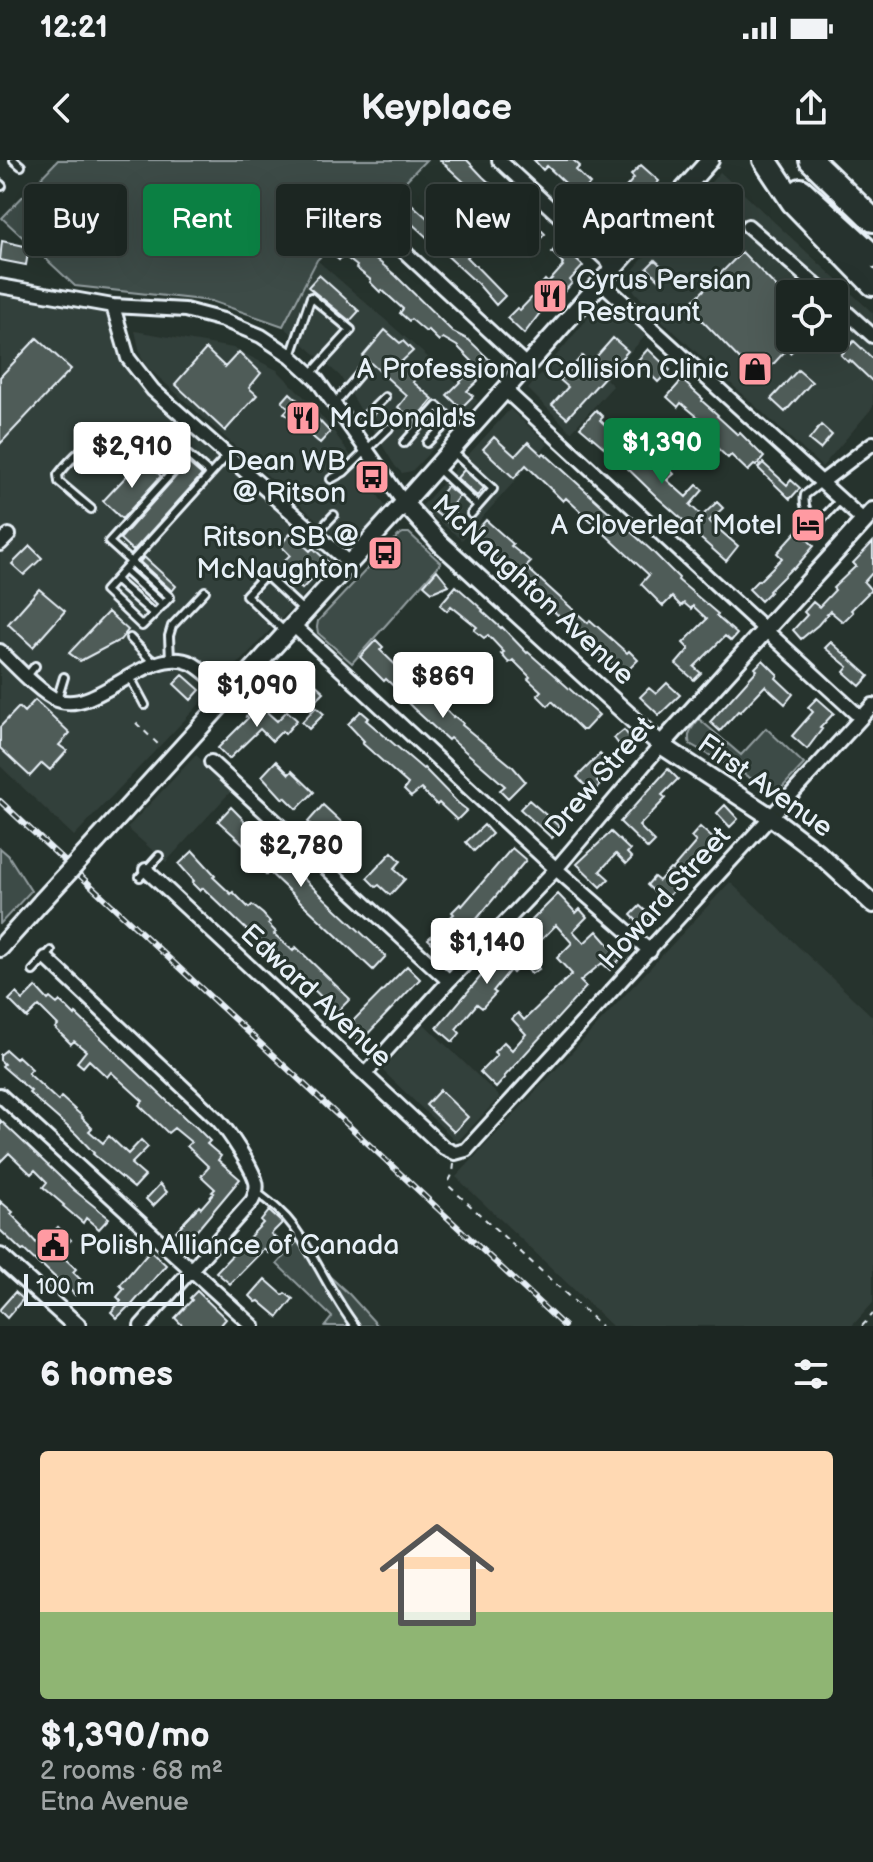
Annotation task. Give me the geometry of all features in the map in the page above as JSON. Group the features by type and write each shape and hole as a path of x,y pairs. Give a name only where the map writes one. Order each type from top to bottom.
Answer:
{"highway":[{"path":"766,160 873,256"},
{"path":"766,160 793,202 873,284"},
{"path":"813,160 873,207"},
{"path":"813,160 873,220"}],"main road":[{"path":"0,948 710,160"},
{"name":"McNaughton Avenue","path":"404,503 462,563 661,745"},
{"name":"Drew Street","path":"661,745 868,516"},
{"name":"First Avenue","path":"661,745 771,817 817,852 873,904"},
{"path":"0,1257 77,1326"}],"street":[{"path":"499,160 614,267"},
{"path":"748,226 810,280"},
{"path":"409,256 526,365"},
{"path":"601,282 841,499 868,516"},
{"path":"0,286 113,306 185,310 223,320 261,336 311,374 335,403 404,503"},
{"path":"113,306 128,358 153,390 349,563"},
{"path":"848,314 873,336"},
{"path":"505,390 861,718"},
{"path":"822,482 873,443"},
{"path":"289,629 650,951"},
{"path":"0,651 31,671 45,693 66,702 85,700 155,664 170,660 194,664 229,695"},
{"name":"Howard Street","path":"455,1156 466,1150 873,705"},
{"name":"Drew Street","path":"365,1074 556,869 661,745"},
{"path":"210,763 449,981"},
{"name":"Edward Avenue","path":"143,874 455,1156"},
{"path":"48,954 229,1132 256,1181 252,1201 141,1326"},
{"path":"0,1095 253,1326"}],"lane":[{"path":"14,160 21,166"},
{"path":"291,356 311,297 351,330 311,374"},
{"path":"335,403 362,371"},
{"path":"353,428 385,397"},
{"path":"404,443 437,406 466,432"},
{"path":"427,443 451,419"},
{"path":"91,509 59,482 58,475 70,460 101,438 154,442 169,439 188,421"},
{"path":"331,479 344,472 389,428"},
{"path":"451,450 493,489 471,514"},
{"path":"210,474 188,455 109,542 130,563 170,597 142,626 105,591 124,570 130,563 210,474 227,456"},
{"path":"436,467 478,506"},
{"path":"822,482 805,495 803,501 813,519 823,518 841,499"},
{"path":"316,534 334,515"},
{"path":"124,570 163,605"},
{"path":"289,629 246,595 265,575 305,612"},
{"path":"115,580 154,614"},
{"path":"170,660 169,636 172,626 205,591"},
{"path":"130,638 155,664"},
{"path":"57,700 64,677"},
{"path":"130,677 145,705"},
{"path":"143,874 159,856"},
{"path":"33,971 48,954"},
{"path":"256,1192 292,1225 339,1305 355,1326"}],"path":[{"path":"136,723 162,748"},
{"path":"455,1156 448,1183 450,1187 601,1326"},
{"path":"862,1326 873,1314"}],"shaded area":[{"path":"58,160 426,160 403,184 276,184 276,256 321,256 283,326 211,301 75,286 43,256 127,256 127,184 35,184"},
{"path":"720,172 733,184 709,184"},
{"path":"743,193 837,280 776,280 776,352 848,352 848,290 873,313 873,407 822,467 659,318 624,280 645,256 743,256"},
{"path":"24,195 24,238 2,218"},
{"path":"317,260 478,401 412,471 402,473 395,466 340,376 283,326"},
{"path":"0,293 110,313 112,333 148,387 335,562 74,836 0,766"},
{"path":"599,305 615,305 647,334 606,379 613,386 571,432 528,389"},
{"path":"135,331 233,348 277,370 335,433 386,507 349,549 147,367 141,357"},
{"path":"510,409 548,444 462,540 421,507"},
{"path":"403,533 409,533 441,563 352,663 318,633 318,621"},
{"path":"699,719 741,755 766,728 804,764 777,793 690,744 690,733"},
{"path":"196,755 233,789 166,862 127,828"},
{"path":"0,848 31,891 0,924"},
{"path":"730,882 873,1017 873,1303 852,1326 612,1326 456,1177"},
{"path":"424,1024 500,1097 457,1142 382,1070"},
{"path":"304,1234 326,1273 378,1326 325,1326 332,1317 277,1264"}],"building":[{"path":"440,160 467,160 491,184 462,184 464,182"},
{"path":"534,160 573,160 580,166 576,170 590,184 566,184 547,166 543,170"},
{"path":"641,165 659,181 656,184 629,184 634,178 631,175"},
{"path":"410,203 426,217 426,236 410,222"},
{"path":"2,241 24,246 24,256 28,256 26,265 0,260"},
{"path":"743,253 776,287 776,352 784,352 755,384 743,373 748,368 688,306"},
{"path":"344,256 372,256 453,332 469,340 495,365 467,391 473,396 461,408 447,395 468,374 463,369 472,361 457,346 443,338 439,341 428,330 426,332 411,319 409,321 400,313 403,309 382,290 380,292"},
{"path":"447,256 468,256 505,296 496,305"},
{"path":"556,256 572,256 583,266 570,280 572,283 543,309 524,334 507,318 517,308 520,310 545,280 548,283 563,263"},
{"path":"655,260 669,273 661,281 647,268"},
{"path":"319,275 359,311 350,321 308,287"},
{"path":"385,330 413,351 400,363 417,377 413,382 433,399 415,421 398,407 407,396 363,356"},
{"path":"37,338 71,369 0,444 0,377"},
{"path":"613,338 628,351 567,418 552,405 568,387 560,380 582,356 590,364"},
{"path":"854,341 873,359 873,382 841,355 848,352"},
{"path":"206,349 225,367 239,352 261,373 249,388 257,395 225,431 175,384"},
{"path":"648,349 670,370 658,382 637,361"},
{"path":"798,370 812,382 785,412 771,399"},
{"path":"682,380 764,457 756,466 748,471 731,455 728,458 715,446 711,451 700,441 709,432 696,421 699,418 681,403 678,407 667,397"},
{"name":"McDonald's","path":"290,393 315,413 330,432 320,443 284,413 289,408 282,402"},
{"path":"596,410 603,417 600,420 612,432 614,429 658,470 664,464 674,474 667,480 686,497 697,485 703,490 690,505 702,516 717,502 723,508 709,521 738,546 726,561 580,427"},
{"path":"821,425 832,435 820,449 809,440"},
{"path":"494,437 515,456 528,442 542,455 544,453 737,634 731,641 725,636 694,667 701,673 694,680 676,664 689,649 683,643 707,619 693,606 691,609 684,603 681,606 672,597 663,606 641,584 649,575 566,498 563,501 526,465 514,478 483,449"},
{"path":"147,462 161,476 122,519 103,501 135,467 139,471"},
{"path":"188,463 202,475 133,551 120,539"},
{"path":"763,463 787,485 791,480 800,488 790,499 758,468"},
{"path":"464,470 484,488 477,496 457,478"},
{"path":"447,486 459,496 449,509 458,517 451,525 430,508"},
{"path":"486,520 531,562 526,567 588,623 590,620 638,660 624,674 596,652 472,536"},
{"path":"798,530 814,546 761,601 749,589 782,558 777,553"},
{"path":"291,533 310,551 313,548 328,562 302,589 278,567 290,555 280,545"},
{"path":"873,542 873,572 864,582 871,590 843,622 830,611 801,639 793,630 807,615 804,612 813,602 819,607"},
{"path":"30,546 42,558 24,575 12,564"},
{"path":"144,557 176,586 172,591 140,562"},
{"path":"437,570 449,585 432,592 424,585"},
{"path":"456,586 599,715 585,730 552,701 548,706 537,695 541,691 528,679 530,677 513,660 509,663 501,654 504,652 488,635 484,638 474,630 477,627 451,606 447,611 440,605"},
{"path":"39,589 65,611 33,647 8,624"},
{"path":"108,612 128,630 120,640 80,661 69,653"},
{"path":"376,640 383,647 380,650 435,703 463,723 525,781 508,798 500,790 505,786 450,738 448,740 360,657"},
{"path":"831,642 869,676 860,686 844,672 848,667 825,648"},
{"path":"763,660 793,694 785,704 765,686 720,731 710,722"},
{"path":"293,664 324,692 313,703 283,675"},
{"path":"183,675 200,690 191,700 174,684"},
{"path":"667,683 680,695 659,715 640,697 649,688 656,694"},
{"path":"817,698 834,713 807,749 792,736 813,712 808,707"},
{"path":"35,700 70,733 59,745 67,751 50,770 42,763 30,776 0,748 0,727 19,707 24,712"},
{"path":"258,704 277,721 287,711 297,720 285,734 282,731 272,741 260,729 229,759 218,748"},
{"path":"316,707 324,714 309,729 302,722"},
{"path":"361,711 369,718 366,720 424,768 467,810 457,820 421,789 411,797 404,790 408,784 362,743 364,741 348,724"},
{"path":"624,730 635,744 625,752 614,738"},
{"path":"600,754 612,767 597,782 600,785 592,793 577,777"},
{"path":"276,761 314,792 297,809 262,776"},
{"path":"668,769 678,779 662,795 666,798 639,826 655,842 648,849 620,822"},
{"path":"529,800 561,828 552,838 520,809"},
{"path":"323,805 350,830 338,845 308,822"},
{"path":"725,805 738,819 730,827 717,813"},
{"path":"231,807 279,856 283,852 291,859 287,863 386,956 373,970 269,872 266,875 257,866 246,852 249,849 218,821"},
{"path":"484,825 492,834 474,851 466,842"},
{"path":"700,827 717,842 664,901 647,885 654,877 659,881 672,870 696,842 691,837"},
{"path":"611,832 630,850 627,853 632,858 626,864 616,854 600,871 609,879 601,887 577,864"},
{"path":"512,848 526,860 443,954 428,939 460,904 462,906"},
{"path":"193,851 231,894 233,892 249,908 252,905 263,914 276,932 274,934 293,951 296,947 350,999 337,1012 280,957 278,960 261,947 203,888 200,891 192,883 194,881 179,864"},
{"path":"392,852 401,861 394,869 405,879 390,895 367,878"},
{"path":"558,894 576,913 580,909 587,917 573,931 584,943 597,931 623,956 610,970 602,963 580,981 586,987 496,1088 480,1072 497,1055 494,1052 504,1042 512,1050 526,1034 512,1019 518,1013 524,1020 572,974 557,958 572,943 556,925 539,942 526,930"},
{"path":"640,906 651,916 642,926 631,915"},
{"path":"518,938 539,969 531,974 523,963 513,973 510,970 493,991 496,993 482,1008 477,1004 456,1029 460,1033 453,1042 437,1028 493,962"},
{"path":"407,966 420,979 360,1042 346,1028"},
{"path":"36,987 48,1000 50,998 57,1004 60,1001 76,1014 210,1141 207,1144 221,1156 218,1160 240,1179 188,1241 176,1231 214,1193 215,1189 201,1176 209,1167 187,1146 191,1142 174,1128 168,1133 139,1105 143,1101 111,1072 107,1077 89,1060 83,1067 77,1062 86,1051 74,1041 71,1044 39,1006 27,1018 9,1000 16,993 23,1000"},
{"path":"6,1050 32,1069 28,1073 58,1101 61,1097 83,1117 92,1128 89,1131 103,1143 109,1136 128,1154 141,1140 148,1147 131,1164 145,1176 134,1188 93,1154 76,1134 2,1066 0,1055"},
{"path":"440,1090 468,1117 454,1132 426,1105"},
{"path":"0,1120 74,1190 109,1218 99,1229 86,1218 83,1223 63,1206 43,1187 47,1182 35,1170 31,1174 9,1153 0,1162"},
{"path":"160,1184 167,1192 153,1206 146,1199"},
{"path":"0,1201 13,1212 11,1214 39,1246 58,1227 71,1240 58,1252 76,1269 73,1272 86,1285 75,1295 0,1230"},
{"path":"269,1211 282,1223 271,1234 279,1241 268,1253 264,1249 230,1284 216,1272 263,1223 261,1221"},
{"path":"150,1250 166,1265 117,1318 111,1312 121,1301 117,1297 124,1289 120,1285"},
{"path":"265,1279 283,1295 285,1293 293,1299 278,1317 250,1296"},
{"path":"197,1291 226,1319 220,1326 183,1326 175,1318"},
{"path":"15,1292 23,1299 7,1318 0,1309"}],"railway":[{"path":"0,801 564,1326"}],"place":[{"name":"Cyrus Persian Restraunt","path":"550,296"},
{"name":"A Professional Collision Clinic","path":"755,369"},
{"name":"McDonald's","path":"303,418"},
{"name":"Dean WB @ Ritson","path":"372,477"},
{"name":"A Cloverleaf Motel","path":"808,525"},
{"name":"Ritson SB @ McNaughton","path":"385,553"},
{"name":"Polish Alliance of Canada","path":"53,1245"}]}
